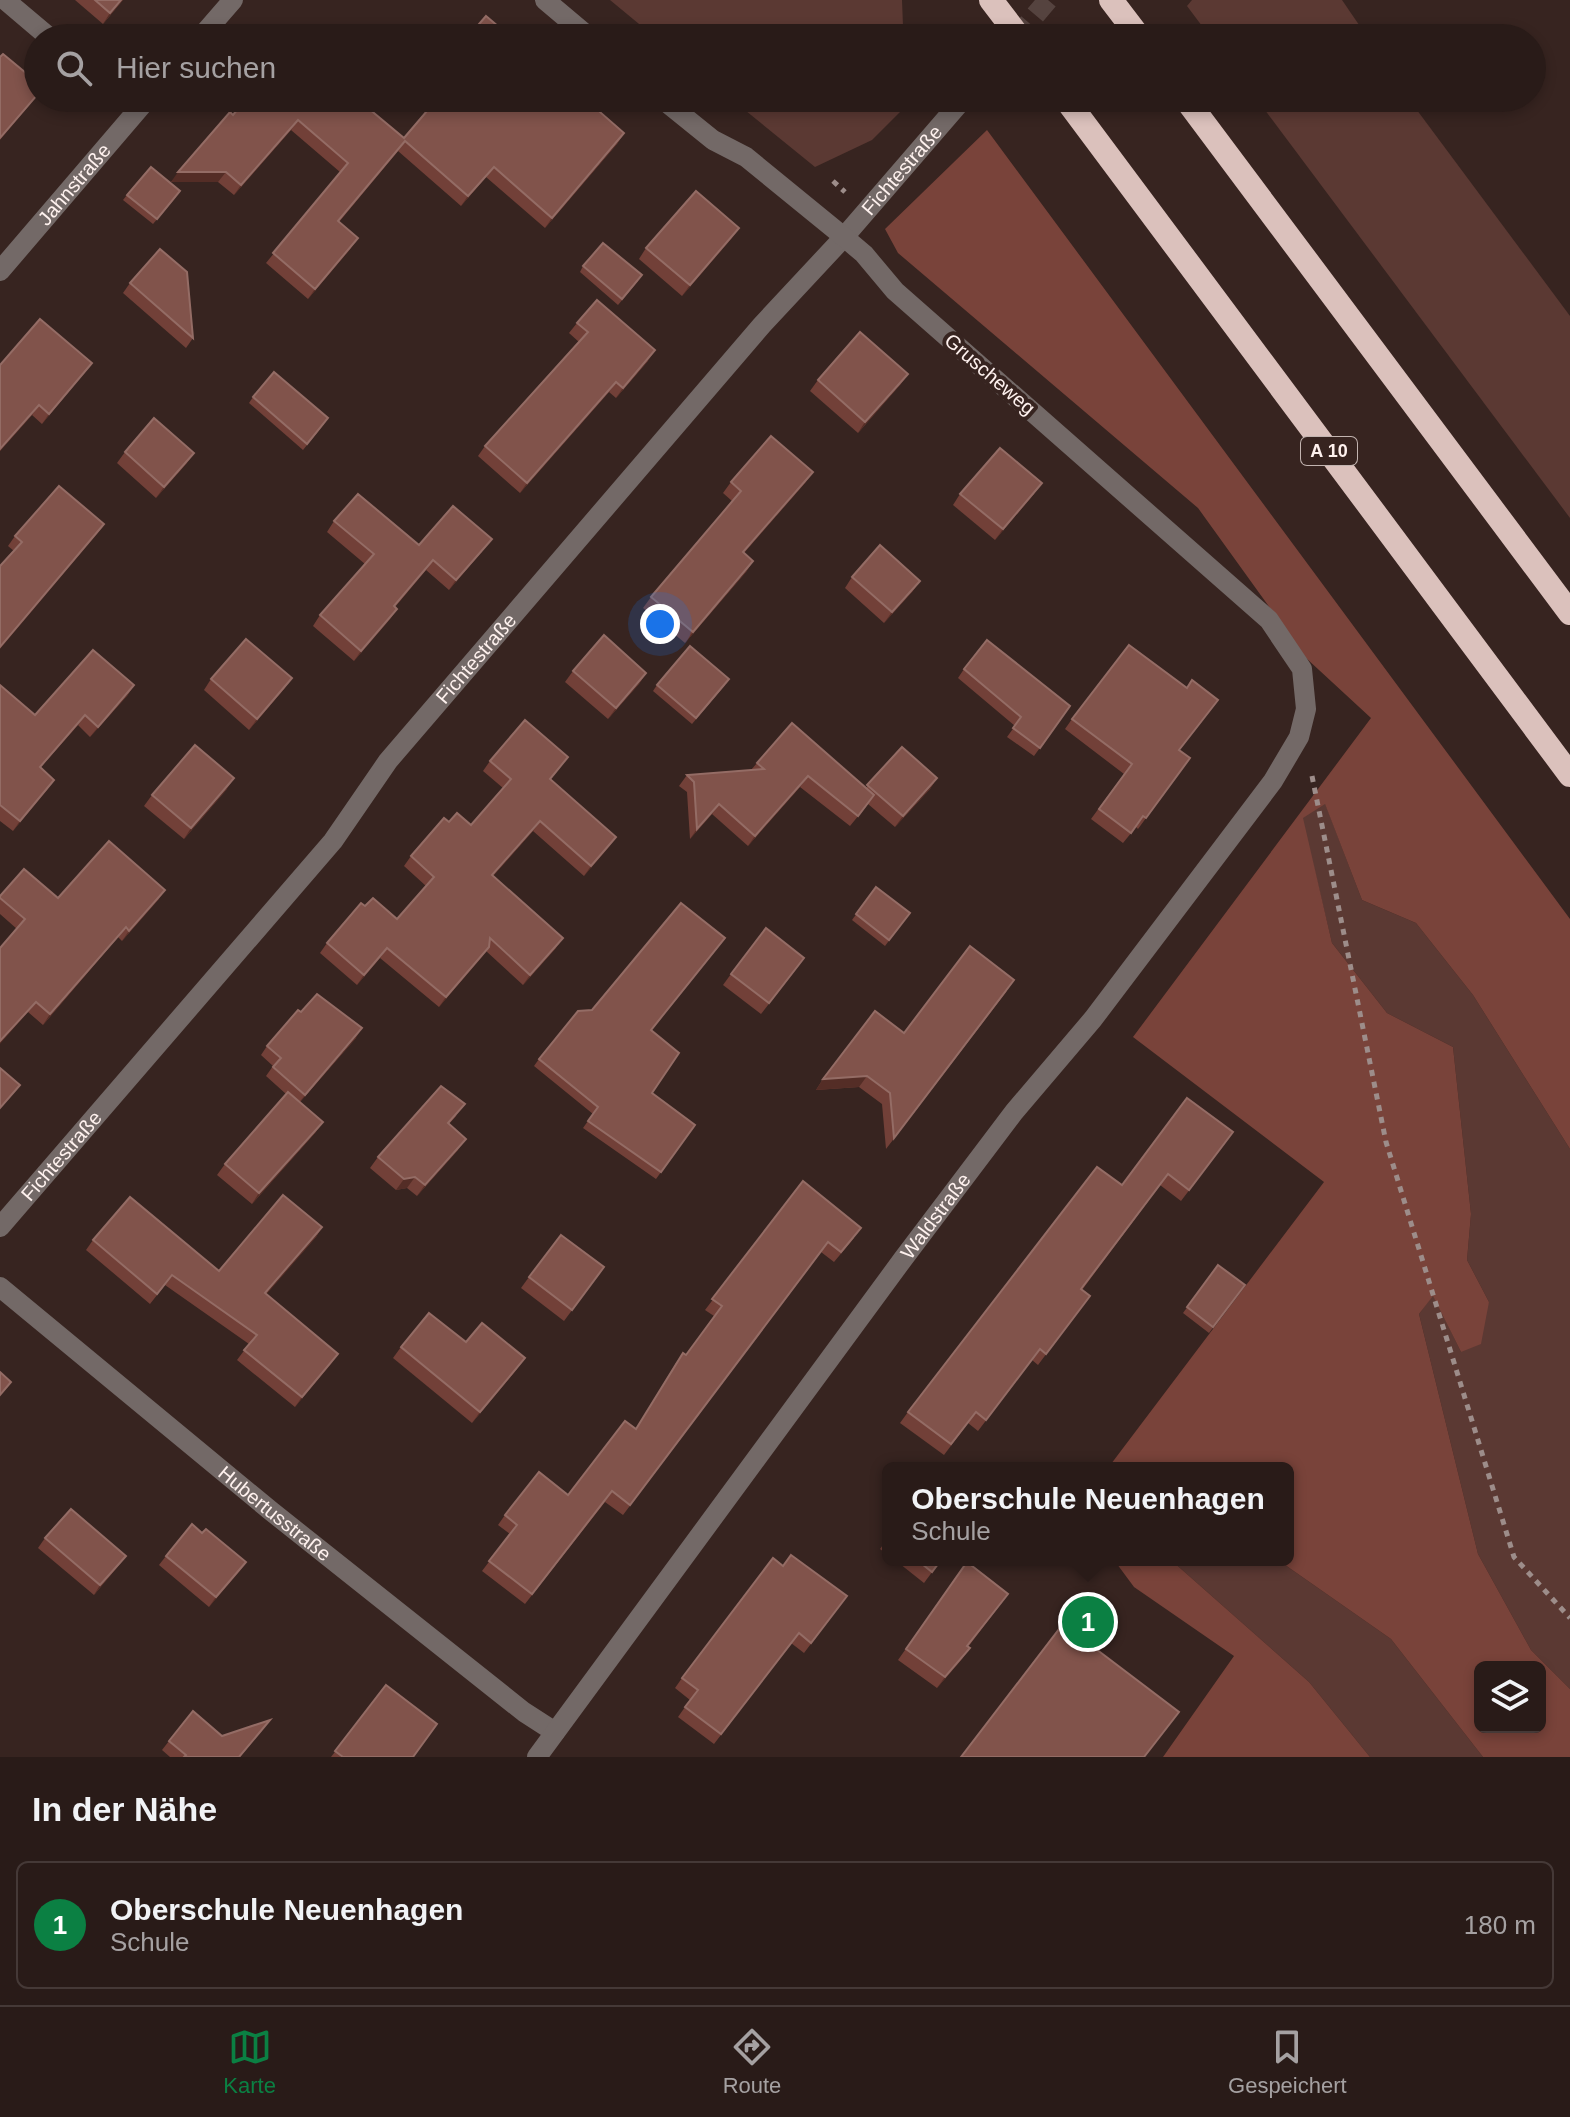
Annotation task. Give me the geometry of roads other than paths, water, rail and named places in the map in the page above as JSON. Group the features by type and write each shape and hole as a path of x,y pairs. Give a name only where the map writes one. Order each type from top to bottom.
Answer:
{"highway":[{"path":"991,0 1009,24"},
{"path":"1111,0 1129,24"},
{"name":"A 10","path":"1076,112 1570,775"},
{"path":"1195,112 1570,613"}],"street":[{"path":"5,0 33,24"},
{"path":"212,24 233,0"},
{"path":"545,0 573,24"},
{"name":"Jahnstraße","path":"0,271 128,112"},
{"name":"Gruscheweg","path":"678,112 713,140 746,157 864,254 895,291 1269,620 1302,669"},
{"name":"Fichtestraße","path":"0,1227 333,841 388,761 762,325 844,237 952,112"},
{"name":"Waldstraße","path":"537,1757 903,1259 1014,1112 1093,1019 1263,794 1299,737 1306,709 1302,669"},
{"name":"Hubertusstraße","path":"0,1287 271,1511 524,1712 555,1732"}],"tunnel":[{"path":"1028,24 1048,0"}],"place":[{"name":"Oberschule Neuenhagen","path":"1088,1622"}]}
